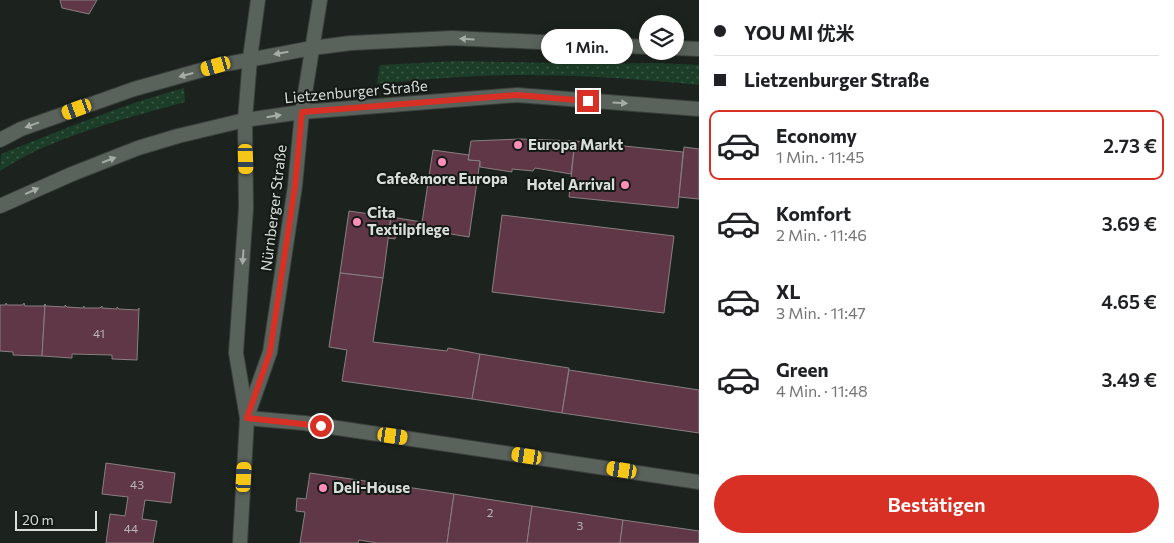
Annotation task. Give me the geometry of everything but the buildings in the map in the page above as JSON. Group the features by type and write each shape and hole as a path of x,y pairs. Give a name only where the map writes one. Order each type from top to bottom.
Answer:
{"main road":[{"name":"Nürnberger Straße","path":"240,543 247,418 236,353 247,189 245,120 250,58 258,0"},
{"name":"Nürnberger Straße","path":"247,418 270,352 295,186 302,112 320,0"},
{"path":"0,140 21,129 134,89 250,58 312,48 351,43 452,38 639,47"},
{"path":"684,48 699,49"},
{"name":"Lietzenburger Straße","path":"0,206 72,174 138,148 245,120 302,112 517,95 699,109"},
{"path":"247,418 304,424 699,482"}],"green space":[{"path":"458,61 699,65 699,85 611,78 523,75 377,84 380,65"},
{"path":"184,88 185,102 66,138 0,171 1,154 114,110"}],"place":[{"name":"Europa Markt","path":"518,145"},
{"name":"Cafe&more Europa","path":"442,162"},
{"name":"Hotel Arrival","path":"625,185"},
{"name":"Cita Textilpflege","path":"357,222"},
{"name":"Deli-House","path":"323,488"}],"route":[{"path":"321,426 247,418 270,352 295,186 295,170 302,112 517,95 588,101"}]}
